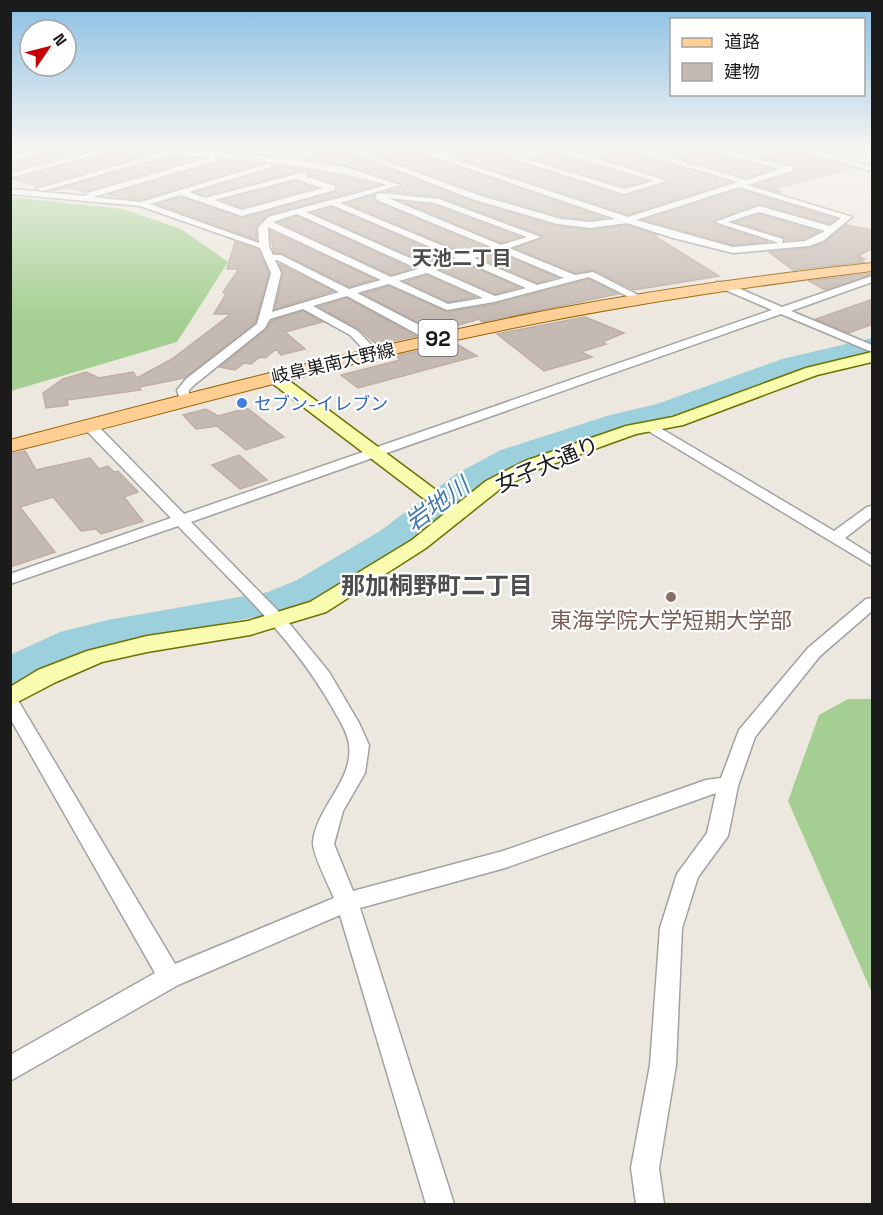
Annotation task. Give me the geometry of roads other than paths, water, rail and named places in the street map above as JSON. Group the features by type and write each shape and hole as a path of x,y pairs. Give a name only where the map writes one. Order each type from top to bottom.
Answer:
{"main road":[{"name":"岐阜巣南大野線","path":"10,446 274,376 434,339 720,284 873,267"}],"street":[{"path":"143,205 254,245 264,246"},
{"path":"219,205 242,213 272,205"},
{"path":"185,400 183,390 190,382 261,326 266,317 276,273 264,246 262,228 271,219 333,205"},
{"path":"338,205 536,288"},
{"path":"395,205 576,279"},
{"path":"266,317 536,237 446,205"},
{"path":"502,205 560,222 590,225 627,220 676,205"},
{"path":"513,208 525,205"},
{"path":"581,205 676,236 733,250 806,244 833,230 848,217 809,205"},
{"path":"789,245 719,222 759,209 833,230"},
{"path":"298,212 494,299"},
{"path":"268,223 447,307 494,299 590,274 639,298"},
{"path":"270,258 278,257 425,332 434,339"},
{"path":"10,579 873,279"},
{"path":"720,284 866,350 873,349"},
{"path":"304,306 354,333 373,353"},
{"name":"女子大通り","path":"10,700 47,676 94,656 147,644 250,628 275,617 318,608 419,544 452,510 532,465 586,444 677,421 866,350"},
{"path":"274,376 373,453 452,510"},
{"path":"89,425 275,617 323,676 350,723 359,745 355,773 333,810 323,844 347,902 440,1204"},
{"path":"650,426 873,561"},
{"path":"836,537 873,510"},
{"path":"650,1204 645,1168 663,1065 671,928 688,874 717,836 728,786 746,735 814,652 873,603"},
{"path":"10,700 170,977"},
{"path":"10,1069 170,977 347,902 505,859 713,785 728,786"}],"waterway":[{"name":"岩地川","path":"10,673 74,641 108,632 277,602 310,588 392,538 467,481 512,457 620,421 665,411 791,365 872,346"}],"place":[{"name":"セブン-イレブン","path":"242,403"},
{"name":"東海学院大学短期大学部","path":"671,597"}],"district":[{"name":"天池二丁目","path":"462,258"},
{"name":"那加桐野町二丁目","path":"437,585"}]}
